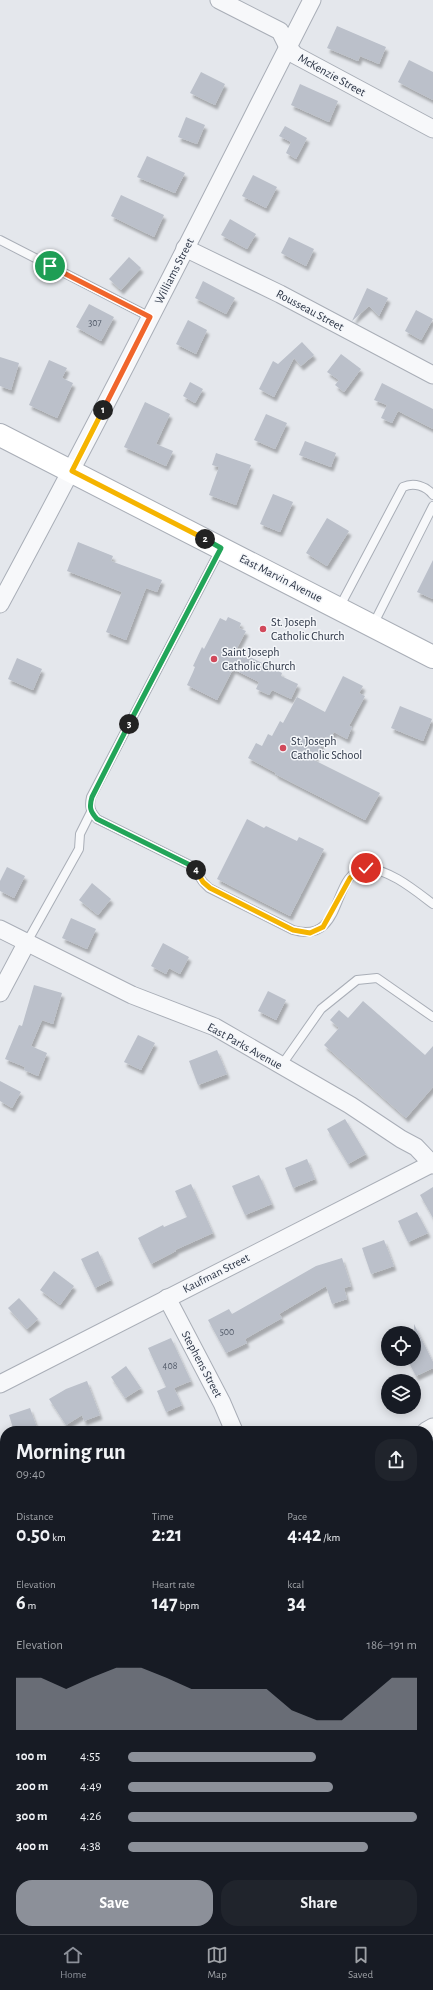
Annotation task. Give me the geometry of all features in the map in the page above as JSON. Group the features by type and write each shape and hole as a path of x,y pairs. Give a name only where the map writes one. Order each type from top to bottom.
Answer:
{"main road":[{"name":"East Marvin Avenue","path":"0,435 433,656"}],"street":[{"name":"McKenzie Street","path":"219,0 280,31 288,47 295,55 433,129"},
{"name":"Williams Street","path":"0,604 72,471 185,248 230,164 312,0"},
{"name":"Rousseau Street","path":"185,248 280,294 433,375"},
{"name":"East Parks Avenue","path":"0,929 132,995 215,1027 350,1105 401,1139 416,1147 433,1164"},
{"path":"0,993 27,942"},
{"name":"Kaufman Street","path":"0,1384 433,1164"},
{"name":"Stephens Street","path":"167,1298 222,1403 232,1426"}],"lane":[{"path":"0,240 150,317"},
{"path":"339,608 403,487 409,484 422,486 433,495"},
{"path":"372,625 433,506"},
{"path":"221,548 92,797 89,805 91,812 97,819 192,866 203,882 210,888 293,930 310,933 323,927 350,878 360,870 366,868 385,874 409,885 433,904"},
{"path":"27,942 79,849 80,834 91,812"},
{"path":"281,1066 320,1009 357,980 378,978 433,1017"}],"building":[{"path":"337,26 386,47 379,64 360,56 358,61 327,48"},
{"path":"409,60 433,72 433,100 398,82"},
{"path":"201,72 225,84 215,105 190,93"},
{"path":"300,84 338,101 329,122 291,105"},
{"path":"186,117 205,125 197,144 178,137"},
{"path":"285,126 307,138 296,159 286,153 291,142 279,136"},
{"path":"147,156 185,173 175,193 137,177"},
{"path":"253,175 277,187 266,208 242,196"},
{"path":"121,195 164,215 154,237 111,216"},
{"path":"230,219 256,234 247,249 221,235"},
{"path":"289,237 314,249 306,266 281,253"},
{"path":"129,257 141,268 121,290 109,279"},
{"path":"203,281 235,298 226,314 195,298"},
{"path":"367,288 388,298 379,316 369,306 352,321"},
{"path":"89,304 114,317 101,341 76,327"},
{"path":"416,310 433,319 421,340 405,331"},
{"path":"188,320 207,330 196,354 176,344"},
{"path":"302,342 314,355 301,366 294,358 274,397 259,389 273,361 278,364"},
{"path":"341,354 361,369 344,392 335,385 339,380 327,372"},
{"path":"0,357 19,363 11,390 0,386"},
{"path":"49,360 67,368 62,378 73,383 57,418 29,405"},
{"path":"190,382 203,389 195,403 183,396"},
{"path":"382,383 433,409 433,429 398,411 392,423 381,418 387,405 374,400"},
{"path":"145,402 170,414 156,444 173,451 166,466 124,447"},
{"path":"266,414 287,423 275,449 254,440"},
{"path":"305,441 336,453 331,467 299,455"},
{"path":"216,453 251,465 236,505 209,495 219,467 212,465"},
{"path":"273,494 293,502 280,532 260,524"},
{"path":"327,518 349,531 327,566 306,553"},
{"path":"78,542 113,556 111,561 162,580 157,592 146,588 126,640 106,632 122,592 67,571"},
{"path":"433,560 433,599 417,592"},
{"name":"Saint Joseph Catholic Church","path":"228,617 241,623 239,628 246,631 236,650 282,673 281,676 298,684 291,699 272,690 269,695 256,689 259,682 233,669 217,700 187,685 195,667 193,666 202,647 204,649 220,618 226,621"},
{"path":"17,658 42,669 33,690 8,679"},
{"name":"St. Joseph Catholic School","path":"343,676 363,686 359,693 365,696 349,726 352,727 347,739 334,732 330,739 325,737 314,760 380,793 365,820 275,774 276,773 248,758 256,743 262,746 268,734 272,736 280,721 283,723 297,697 325,712"},
{"path":"400,706 432,719 423,741 391,728"},
{"path":"247,819 264,828 266,826 297,841 299,837 324,849 290,916 217,879"},
{"path":"7,867 25,876 14,898 0,891 0,881"},
{"path":"92,883 111,899 98,915 79,900"},
{"path":"71,918 96,929 87,949 62,938"},
{"path":"163,943 189,957 180,974 169,968 166,974 151,966"},
{"path":"34,985 62,993 53,1024 42,1020 31,1046 47,1053 38,1076 24,1070 25,1067 5,1059 19,1025 22,1026"},
{"path":"268,991 286,1000 276,1020 258,1011"},
{"path":"363,1001 425,1055 433,1046 433,1087 406,1118 324,1045 339,1028 330,1020 339,1010 348,1018"},
{"path":"138,1035 155,1043 141,1070 124,1062"},
{"path":"217,1050 227,1074 198,1085 189,1061"},
{"path":"0,1081 21,1092 12,1108 0,1101"},
{"path":"345,1119 366,1154 348,1164 327,1129"},
{"path":"307,1159 315,1179 293,1188 285,1168"},
{"path":"259,1175 272,1204 245,1215 232,1186"},
{"path":"191,1184 213,1233 175,1250 176,1251 151,1264 138,1238 163,1225 164,1227 187,1217 175,1191"},
{"path":"433,1187 433,1218 420,1195"},
{"path":"417,1212 428,1233 408,1242 398,1221"},
{"path":"384,1240 394,1266 371,1274 362,1248"},
{"path":"98,1251 111,1280 95,1288 81,1259"},
{"path":"342,1258 351,1286 344,1288 347,1299 332,1304 326,1286 279,1314 282,1318 245,1339 247,1343 226,1353 208,1320 229,1309 232,1314 316,1266"},
{"path":"54,1271 74,1286 60,1305 40,1290"},
{"path":"19,1298 38,1319 27,1329 8,1308"},
{"path":"171,1338 191,1381 174,1388 182,1405 166,1412 157,1391 166,1387 148,1348"},
{"path":"421,1338 433,1362 433,1368 420,1374 415,1374 411,1366 421,1366"},
{"path":"126,1366 141,1388 125,1398 111,1377"},
{"path":"87,1381 100,1415 84,1421 82,1415 66,1425 49,1399 66,1389"},
{"path":"30,1408 36,1426 12,1426 9,1415"}],"place":[{"name":"St. Joseph Catholic Church","path":"263,629"},
{"name":"Saint Joseph Catholic Church","path":"214,659"},
{"name":"St. Joseph Catholic School","path":"283,748"}],"route":[{"path":"50,266 150,317 72,471 221,548 92,797 89,805 91,812 97,819 192,866 197,871 203,882 210,888 293,930 302,932 310,933 323,927 350,878 360,870 366,868"}]}
